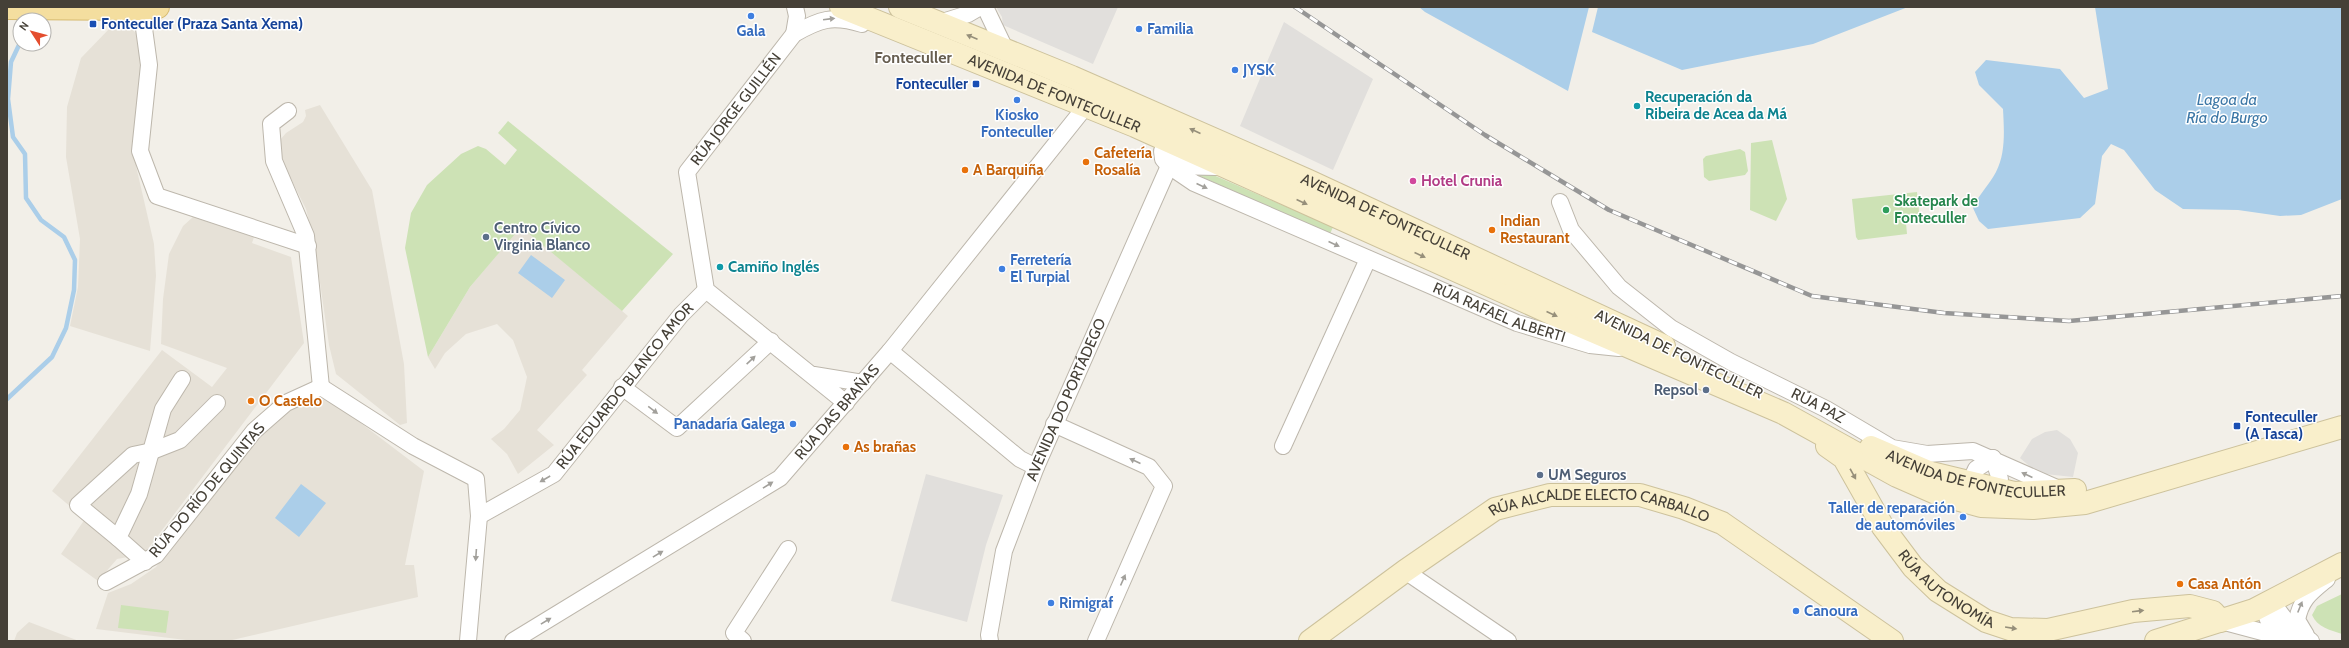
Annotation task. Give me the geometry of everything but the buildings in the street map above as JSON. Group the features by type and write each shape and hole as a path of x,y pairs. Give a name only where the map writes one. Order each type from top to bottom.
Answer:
{"main road":[{"name":"AVENIDA DE FONTECULLER","path":"841,7 945,50 1088,104 1176,145 1532,304 1783,413 1897,476 1938,494 1981,506 2033,508 2082,489 2342,416"},
{"name":"AVENIDA DE FONTECULLER","path":"900,7 1039,64 1309,181 1687,357 1859,442 1931,473 1970,482 1993,491 2058,498 2085,503 2342,427"},
{"path":"7,8 148,8"},
{"path":"1409,227 1461,260 1516,289 1532,304"},
{"name":"RÚA AUTONOMÍA","path":"1783,413 1803,434 1822,443 1844,458 1883,527 1913,567 1938,592 1986,621 2010,629 2048,630 2133,611 2190,606 2213,612 2221,621"},
{"name":"RÚA ALCALDE ELECTO CARBALLO","path":"1310,641 1405,571 1495,509 1550,495 1640,495 1684,508 1722,523 1892,641"},
{"path":"2156,641 2254,610 2342,565"}],"street":[{"path":"794,34 797,16 795,7"},
{"path":"939,23 968,14 980,7"},
{"path":"985,7 1006,51"},
{"path":"148,8 143,21 148,65 140,152 157,196 308,246"},
{"name":"RÚA JORGE GUILLÉN","path":"706,290 687,172 794,34 814,22 831,18 847,20 901,40 945,50"},
{"name":"AVENIDA DE FONTECULLER","path":"1039,64 1088,104 1176,145"},
{"name":"RÚA DAS BRAÑAS","path":"513,641 690,535 780,478 890,351 1088,104"},
{"path":"288,111 271,124 274,161 306,236 321,387 414,446 476,479 479,516 468,641"},
{"path":"1176,145 1287,182 1309,181"},
{"name":"AVENIDA DO PORTÁDEGO","path":"990,641 989,635 1004,551 1054,424 1169,166 1180,158 1176,145"},
{"path":"1169,166 1203,165 1229,168"},
{"name":"RÚA RAFAEL ALBERTI","path":"1169,166 1194,183 1517,323 1590,344 1636,350"},
{"name":"RÚA PAZ","path":"1560,202 1572,230 1619,287 1671,328 1731,362 1826,409 1892,448 1927,454 1973,451 1993,458 2058,498"},
{"path":"1283,446 1368,259"},
{"path":"706,290 814,375 846,403"},
{"name":"RÚA EDUARDO BLANCO AMOR","path":"479,516 554,474 681,315 706,290"},
{"path":"1517,323 1532,304"},
{"path":"622,387 676,428 771,341"},
{"path":"890,351 1020,459 1036,467"},
{"path":"814,375 863,383"},
{"path":"118,538 139,494 163,409 182,379"},
{"name":"RÚA DO RÍO DE QUINTAS","path":"106,582 156,555 254,431 286,403 321,387"},
{"path":"145,562 78,505 133,455 152,451 180,440 217,404"},
{"path":"1054,424 1149,467 1164,486 1096,641"},
{"path":"1897,476 1986,497 1993,491 2000,478 1993,458 1976,469 1970,482"},
{"path":"743,641 734,633 788,549"},
{"path":"2310,641 2297,620 2300,605 2309,594 2342,565"},
{"path":"1405,571 1508,641"},
{"path":"2271,601 2291,627 2310,641"},
{"path":"2221,621 2260,632 2310,641"}],"shaded area":[{"path":"996,7 1118,7 1093,64 1003,25 1002,17"},
{"path":"122,22 132,29 140,38 142,59 137,112 136,166 154,244 156,276 150,351 70,326 78,287 80,239 66,157 67,107 81,58 110,28"},
{"path":"1284,22 1373,79 1333,170 1240,126"},
{"path":"320,105 372,190 404,364 407,423 400,425 336,374 329,345 314,241 306,209 285,167 280,149 280,140 286,133 303,122 306,116 305,110"},
{"path":"193,217 254,237 252,243 291,257 304,343 144,554 117,559 98,581 61,554 85,519 52,491 162,350 212,387 227,368 161,344 163,299 169,254 183,226"},
{"path":"521,226 628,316 582,370 587,375 537,430 554,445 518,474 507,454 491,439 504,429 520,410 527,377 513,340 497,324 466,334 445,353 435,369 428,357 470,287"},
{"path":"322,399 337,405 424,471 405,565 414,565 418,597 228,641 194,641 96,629 108,593 131,584 156,567 257,438 286,413 305,402"},
{"path":"2057,430 2070,439 2078,453 2073,477 2045,474 2034,470 2020,458 2032,439 2045,432"},
{"path":"926,474 1003,495 986,545 967,622 891,601"},
{"path":"29,622 79,641 14,641 17,633"}],"green space":[{"path":"508,121 673,254 622,311 521,227 470,287 428,357 405,248 411,213 427,185 461,154 478,146 486,149 505,165 517,150 498,133"},
{"path":"1772,140 1787,199 1776,221 1750,210 1751,143"},
{"path":"1740,149 1745,152 1748,171 1745,175 1709,181 1704,177 1703,159 1706,156"},
{"path":"1193,173 1211,174 1333,227 1330,234"},
{"name":"Skatepark de Fonteculler","path":"1917,192 1920,221 1906,223 1907,234 1858,240 1856,237 1852,199"},
{"path":"2342,594 2342,634 2321,625 2312,615 2317,606"},
{"path":"121,605 169,611 166,633 118,628"}],"water":[{"path":"1419,7 1589,7 1568,91 1425,12"},
{"path":"1598,7 1908,7 1813,44 1682,70 1592,32"},
{"name":"Lagoa da Ría do Burgo","path":"2095,7 2342,7 2342,199 2301,215 2280,216 2238,210 2183,209 2155,190 2124,150 2111,144 2102,156 2095,204 2080,218 1988,229 1979,221 1973,208 1999,165 2004,141 2003,109 1979,85 1975,72 1986,60 2060,69 2084,98 2108,89"},
{"path":"531,255 565,280 552,298 518,273"},
{"path":"301,484 326,503 299,537 275,518"}],"waterway":[{"path":"7,399 52,357 66,328 74,290 75,260 64,237 41,220 26,198 25,154 13,137 8,99 11,62 16,52"}],"railway":[{"path":"1295,7 1485,135 1609,210 1812,296 1944,313 2069,321 2342,296"}],"place":[{"name":"Gala","path":"751,16"},
{"name":"Fonteculler (Praza Santa Xema)","path":"93,24"},
{"name":"Familia","path":"1139,29"},
{"name":"JYSK","path":"1235,70"},
{"name":"Fonteculler","path":"976,84"},
{"name":"Kiosko Fonteculler","path":"1017,100"},
{"name":"Recuperación da Ribeira de Acea da Má","path":"1637,106"},
{"name":"Cafetería Rosalía","path":"1086,162"},
{"name":"A Barquiña","path":"965,170"},
{"name":"Hotel Crunia","path":"1413,181"},
{"name":"Skatepark de Fonteculler","path":"1886,210"},
{"name":"Indian Restaurant","path":"1492,230"},
{"name":"Centro Cívico Virginia Blanco","path":"486,237"},
{"name":"Camiño Inglés","path":"720,267"},
{"name":"Ferretería El Turpial","path":"1002,269"},
{"name":"Repsol","path":"1706,390"},
{"name":"O Castelo","path":"251,401"},
{"name":"Panadaría Galega","path":"793,424"},
{"name":"Fonteculler (A Tasca)","path":"2237,426"},
{"name":"As brañas","path":"846,447"},
{"name":"UM Seguros","path":"1540,475"},
{"name":"Taller de reparación de automóviles","path":"1963,517"},
{"name":"Casa Antón","path":"2180,584"},
{"name":"Rimigraf","path":"1051,603"},
{"name":"Canoura","path":"1796,611"}],"district":[{"name":"Fonteculler","path":"913,57"}]}
